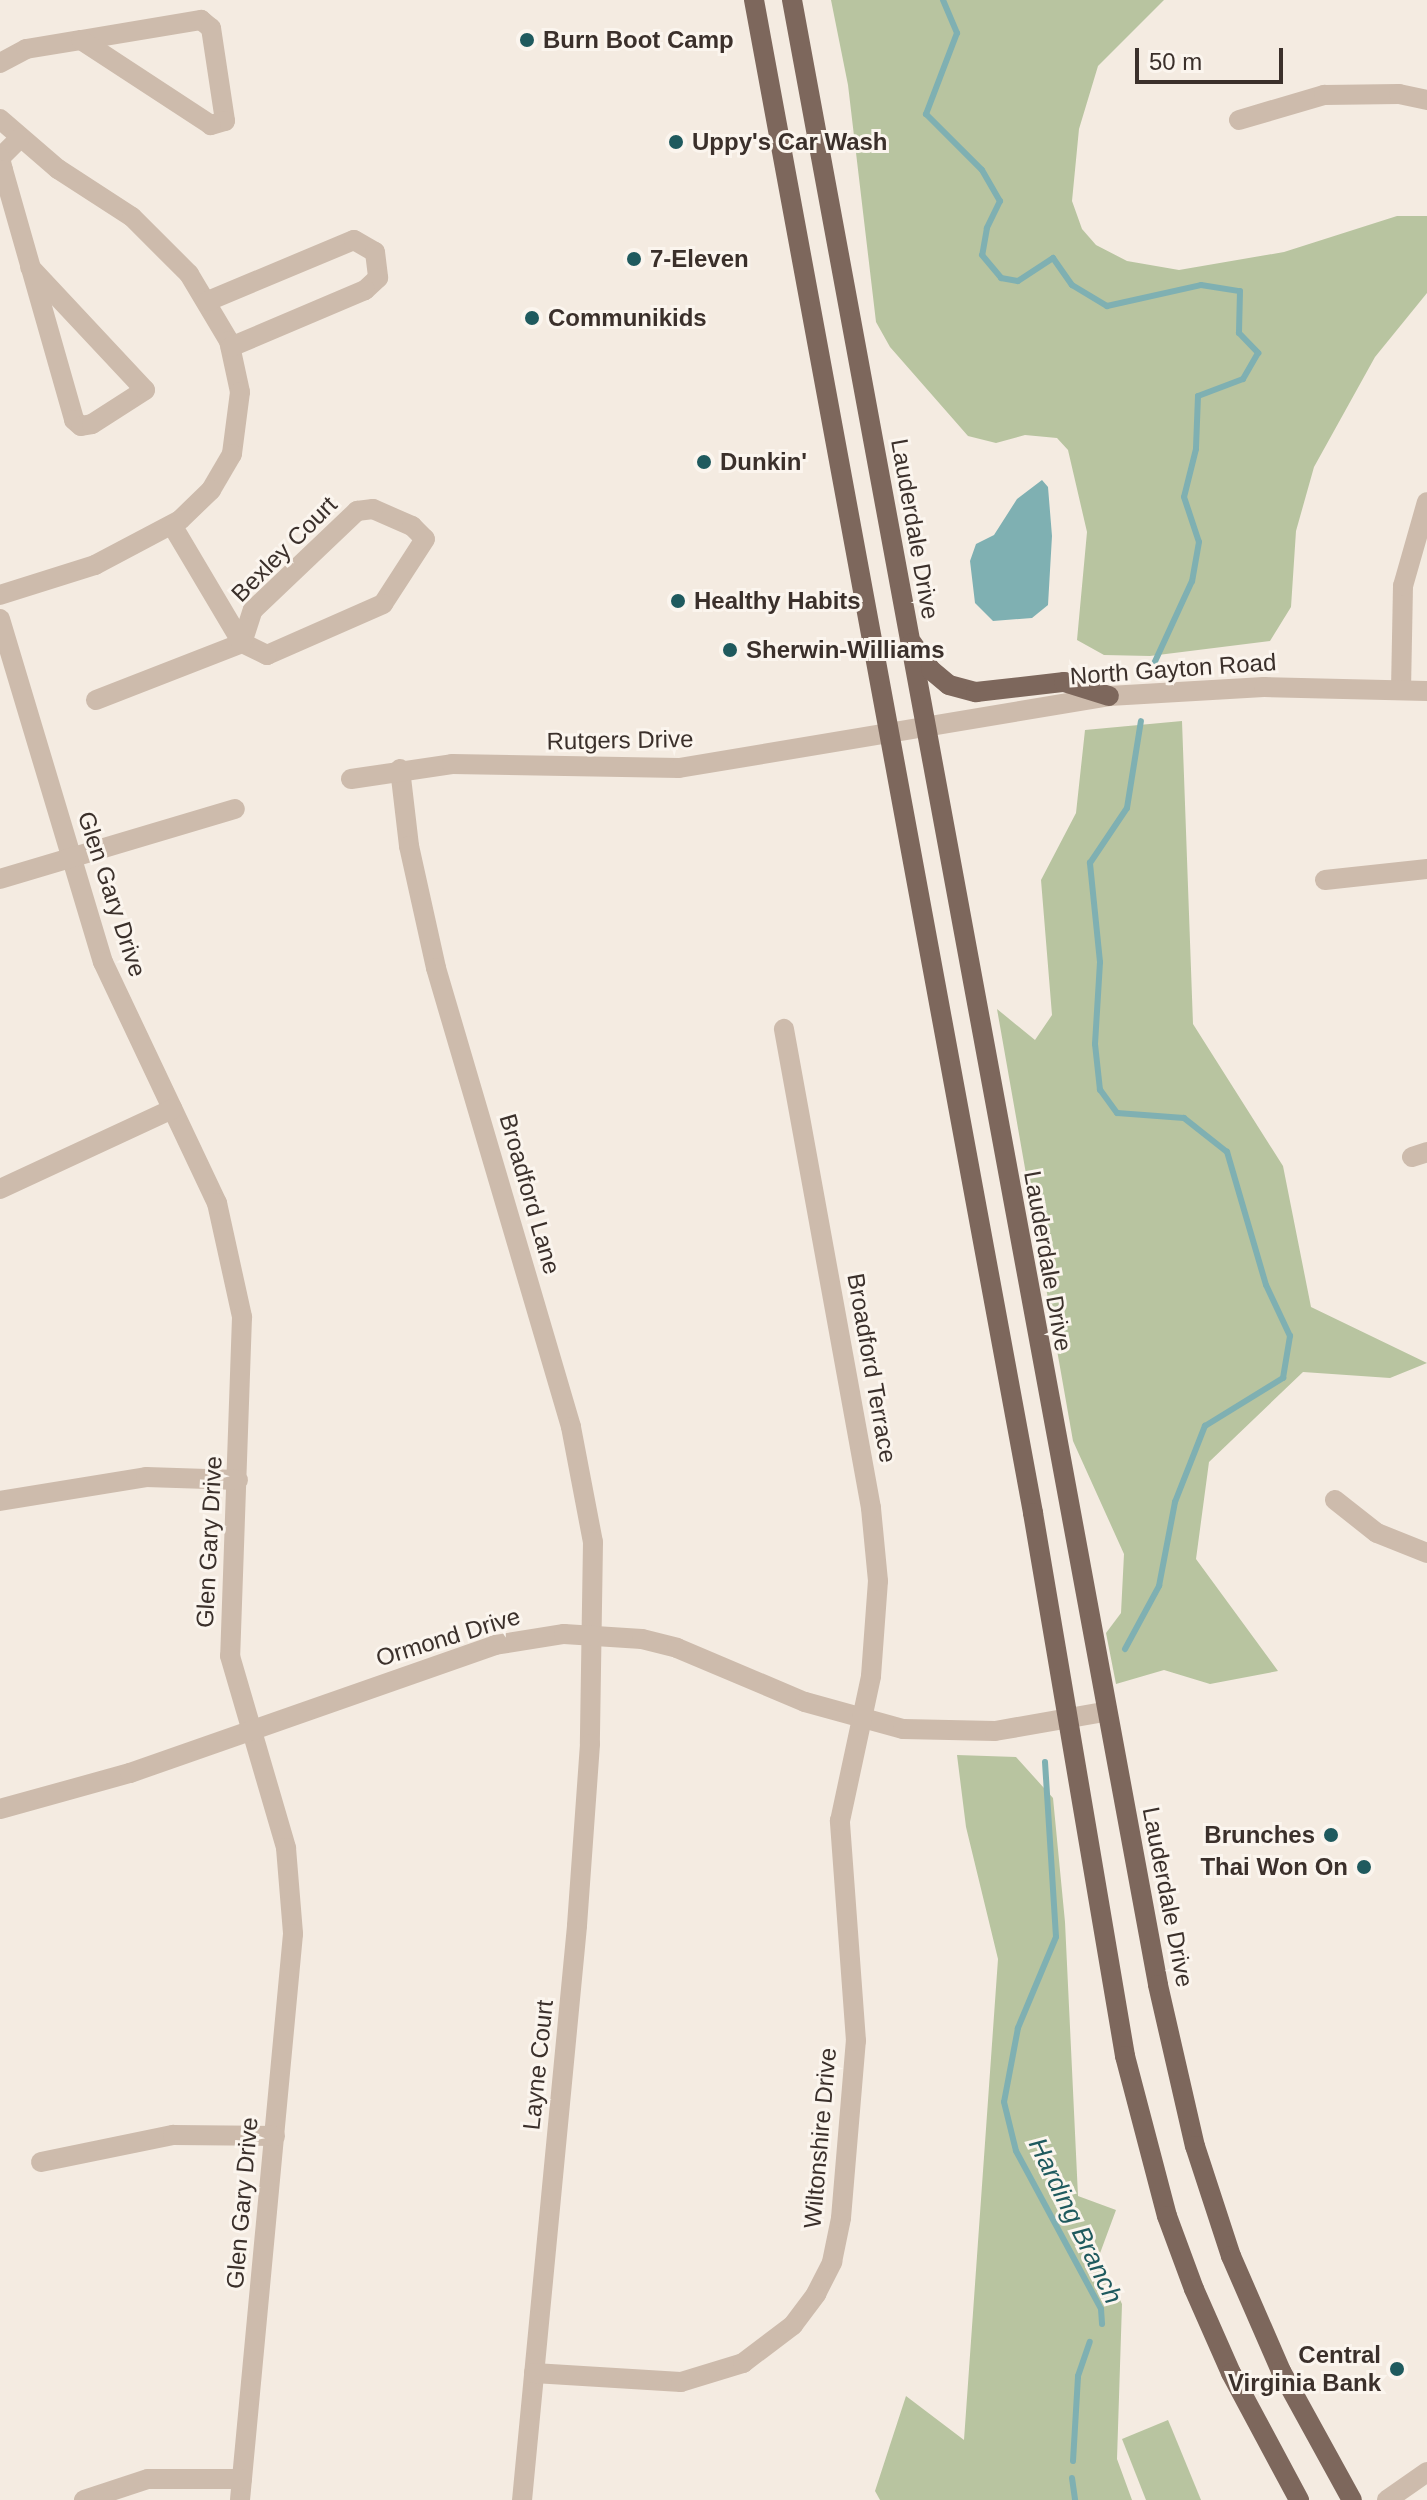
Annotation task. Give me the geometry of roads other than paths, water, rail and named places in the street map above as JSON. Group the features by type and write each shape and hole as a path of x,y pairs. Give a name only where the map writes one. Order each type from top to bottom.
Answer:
{"main road":[{"path":"754,0 1033,1513 1125,2056 1167,2216 1231,2373 1299,2500"},
{"name":"Lauderdale Drive","path":"792,0 1104,1712 1158,1985 1211,2200 1281,2371 1352,2500"},
{"path":"909,638 931,670 949,685 976,692 1011,691 1064,682 1109,696"}],"street":[{"path":"0,63 26,49 81,40 208,22 225,121 211,125 81,40"},
{"path":"1239,120 1335,94 1399,94 1427,100"},
{"path":"0,119 20,138 132,217 167,249 208,301 231,347 240,392 232,454 211,490 172,525 95,565 0,595"},
{"path":"20,138 0,158 30,267 74,420 81,426 92,424 145,390 30,267"},
{"path":"208,301 354,240 375,252 378,278 365,290 231,347"},
{"path":"1401,690 1403,586 1427,502"},
{"name":"Bexley Court","path":"172,525 242,643 267,655 375,608 394,592 425,539 412,526 373,509 357,511 253,610 242,643"},
{"name":"Glen Gary Drive","path":"0,619 103,962 217,1203 234,1264 244,1361 228,1632 249,1730 275,1807 291,1881 293,1934 241,2490"},
{"name":"Bexley Court","path":"96,700 242,643"},
{"name":"North Gayton Road","path":"888,732 1109,696 1264,687 1427,691"},
{"name":"Rutgers Drive","path":"351,779 400,769 452,764 679,768 888,732"},
{"name":"Broadford Lane","path":"400,769 409,846 436,968 575,1441 593,1542 594,1635"},
{"path":"0,879 235,809"},
{"path":"1325,880 1427,869"},
{"name":"Broadford Terrace","path":"784,1029 871,1508 878,1581 874,1654 860,1719"},
{"path":"0,1189 172,1109"},
{"path":"0,1501 146,1477 238,1480"},
{"path":"1335,1500 1377,1533 1427,1553"},
{"name":"Ormond Drive","path":"0,1809 116,1778 495,1645 594,1635 677,1648 805,1702 860,1719 940,1733 995,1731 1104,1712"},
{"name":"Layne Court","path":"522,2500 577,1926 594,1635"},
{"name":"Wiltonshire Drive","path":"534,2373 681,2382 722,2373 771,2346 793,2325 827,2273 841,2218 856,2041 840,1821 860,1719"},
{"path":"41,2162 173,2135 275,2136"},
{"path":"1387,2500 1427,2472"},
{"path":"84,2500 148,2479 241,2490"}],"water":[{"path":"1042,480 1048,487 1052,536 1048,605 1032,618 993,621 975,603 970,561 976,544 994,535 1017,499"}],"waterway":[{"name":"Harding Branch","path":"943,0 957,33 926,114 982,170 1000,201 987,228 982,255 1001,278 1018,281 1053,258 1072,285 1107,306 1201,285 1240,291 1239,333 1258,353 1243,379 1198,396 1196,449 1184,497 1199,542 1192,581 1152,668"},
{"name":"Harding Branch","path":"1125,1649 1159,1586 1175,1502 1205,1426 1283,1378 1290,1336 1266,1285 1227,1152 1184,1118 1117,1113 1100,1090 1095,1044 1100,962 1090,863 1127,808 1141,721"},
{"name":"Harding Branch","path":"1045,1762 1056,1937 1018,2028 1004,2102 1016,2151 1101,2309 1102,2324"},
{"name":"Harding Branch","path":"1073,2461 1078,2376 1090,2342"},
{"name":"Harding Branch","path":"1072,2478 1075,2500"}],"place":[{"name":"Burn Boot Camp","path":"527,40"},
{"name":"Uppy's Car Wash","path":"676,142"},
{"name":"7-Eleven","path":"634,259"},
{"name":"Communikids","path":"532,318"},
{"name":"Dunkin'","path":"704,462"},
{"name":"Healthy Habits","path":"678,601"},
{"name":"Sherwin-Williams","path":"730,650"},
{"name":"Brunches","path":"1331,1835"},
{"name":"Thai Won On","path":"1364,1867"},
{"name":"Central Virginia Bank","path":"1397,2369"}]}
